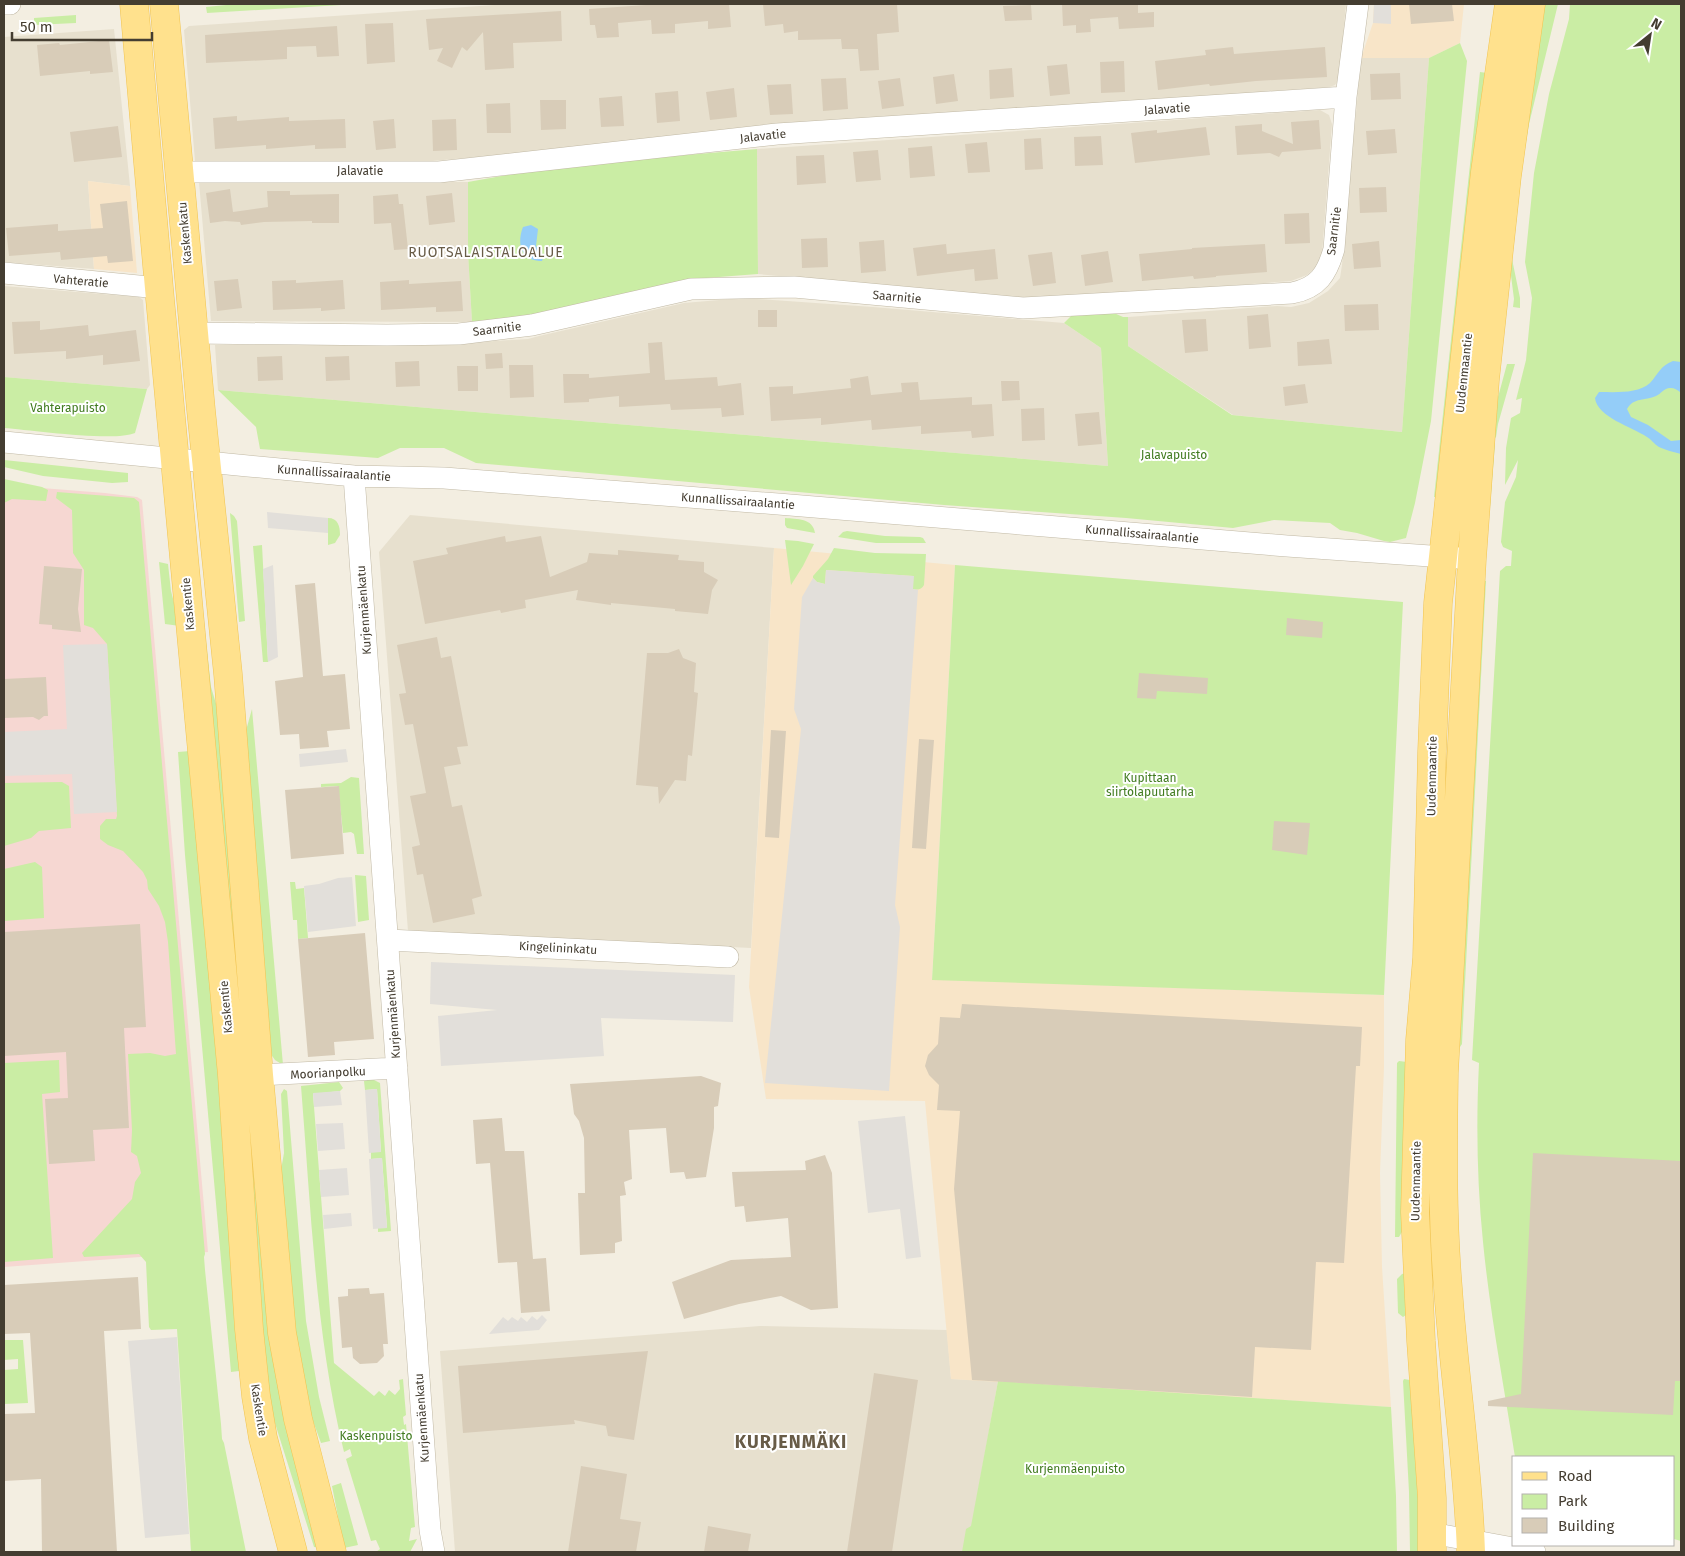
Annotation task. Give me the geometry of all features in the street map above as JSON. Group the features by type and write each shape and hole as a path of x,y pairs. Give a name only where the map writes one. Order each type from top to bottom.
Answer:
{"main road":[{"path":"134,4 175,458"},
{"name":"Kaskenkatu","path":"164,4 206,462"},
{"name":"Uudenmaantie","path":"1432,1542 1432,1498 1421,1341 1415,1212 1420,1040 1428,948 1432,741 1438,603 1464,379 1485,172 1509,4"},
{"name":"Uudenmaantie","path":"1471,1546 1448,1288 1443,1143 1444,1073 1472,559 1486,380 1507,176 1531,4"},
{"name":"Kaskentie","path":"175,458 232,1075 248,1319 256,1396 263,1438 293,1552"},
{"path":"206,462 228,674 259,1075 282,1333 298,1419 332,1552"}],"street":[{"path":"4,4 10,4"},
{"name":"Saarnitie","path":"194,333 387,336 459,334 532,325 691,289 794,287 1023,308 1206,299 1306,291 1315,285 1323,275 1334,249 1346,97 1358,4"},
{"name":"Jalavatie","path":"180,172 439,172 777,134 1346,97"},
{"name":"Vahteratie","path":"4,274 159,288"},
{"name":"Kunnallissairaalantie","path":"4,442 354,476 444,478 1287,546 1472,559"},
{"name":"Kurjenmäenkatu","path":"354,476 430,1530 434,1552"},
{"name":"Kingelininkatu","path":"388,940 728,957"},
{"name":"Moorianpolku","path":"259,1075 397,1068"},
{"path":"1432,1542 1535,1552"}],"shaded area":[{"path":"509,4 1346,4 1339,79 1335,85 1330,87 968,113 410,163 195,161 184,30 189,26"},
{"path":"1374,4 1464,4 1460,43 1429,58 1361,58 1373,23"},
{"path":"1374,4 1391,4 1391,24 1373,23"},
{"path":"114,29 130,186 88,181 94,269 4,262 4,37"},
{"path":"1361,58 1429,58 1402,432 1233,415 1128,346 1128,317 1277,306 1291,307 1309,303 1328,291 1340,278"},
{"path":"1320,110 1329,115 1332,124 1322,254 1316,267 1307,275 1291,281 1034,300 758,274 757,149"},
{"path":"88,181 130,186 137,273 94,269"},
{"path":"199,182 468,182 468,253 472,322 211,321"},
{"path":"4,286 139,297 143,300 150,385 147,389 4,377"},
{"path":"743,298 1064,323 1101,348 1108,466 218,390 215,345 430,345 528,339 684,303"},
{"path":"4,485 105,493 137,497 142,500 208,1252 4,1267"},
{"path":"267,512 328,518 328,533 268,528"},
{"path":"410,515 774,548 751,948 408,931 379,552"},
{"path":"774,548 955,565 932,979 1384,995 1384,1067 1380,1173 1382,1267 1391,1407 951,1379 925,1101 766,1099 749,987"},
{"path":"273,565 278,657 268,662 263,569"},
{"path":"826,570 914,576 913,589 918,590 895,905 900,927 889,1091 765,1083 801,729 794,709 802,597 813,578 817,582 825,584"},
{"path":"107,644 117,812 74,814 72,774 4,776 4,732 67,729 63,645"},
{"path":"346,749 348,762 300,767 299,754"},
{"path":"352,877 356,926 308,932 304,886 338,878"},
{"path":"431,962 735,975 733,1022 601,1018 604,1056 441,1066 438,1016 497,1010 430,1004"},
{"path":"377,1089 381,1152 369,1153 365,1090"},
{"path":"340,1091 342,1105 314,1107 313,1093"},
{"path":"905,1116 921,1257 906,1259 900,1209 868,1213 858,1121"},
{"path":"343,1123 345,1149 318,1151 316,1124"},
{"path":"382,1158 387,1228 373,1229 369,1159"},
{"path":"347,1168 349,1195 321,1197 319,1170"},
{"path":"351,1213 352,1226 324,1229 323,1215"},
{"path":"542,1315 547,1320 539,1330 489,1334 503,1317 508,1321 512,1317 518,1321 521,1317 527,1322 532,1316 537,1320"},
{"path":"760,1326 947,1330 951,1379 998,1381 967,1552 455,1552 440,1351"},
{"path":"177,1337 189,1534 145,1538 128,1341"}],"green space":[{"path":"236,4 358,4 207,13 206,7"},
{"path":"1542,4 1558,4 1529,124 1523,158 1512,259 1520,298 1520,308 1513,307 1514,299 1509,260"},
{"path":"1570,4 1681,4 1681,1541 1675,1539 1675,1456 1515,1456 1489,1296 1479,1198 1479,1063 1472,1060 1500,571 1506,566 1511,566 1512,551 1503,547 1501,542 1505,502 1516,477 1518,460 1505,485 1506,448 1511,418 1520,413 1522,398 1516,400 1526,360 1532,298 1525,262 1534,173 1549,94 1569,19"},
{"path":"76,15 76,23 34,25 34,18"},
{"name":"Jalavapuisto","path":"1460,43 1467,61 1431,421 1406,538 1390,542 1384,541 1340,530 1330,523 1274,520 1233,528 944,505 476,463 444,448 400,448 378,458 260,449 256,427 218,390 1108,466 1101,348 1064,323 1071,316 1114,313 1128,317 1128,346 1232,415 1402,432 1429,58"},
{"path":"1480,72 1487,73 1439,497 1434,497"},
{"path":"757,149 758,274 693,279 534,315 472,322 468,253 468,182 557,166"},
{"path":"1507,364 1515,364 1496,437 1493,440 1495,443 1490,507 1486,507 1491,423"},
{"name":"Vahterapuisto","path":"4,377 147,389 135,433 109,436 72,435 4,428"},
{"path":"4,460 128,473 128,482 112,483 43,476 4,467"},
{"path":"4,479 48,490 46,501 12,499 4,503"},
{"path":"57,492 134,498 139,502 205,1270 222,1439 246,1552 191,1552 177,1329 151,1330 149,1327 146,1262 139,1254 84,1257 82,1253 132,1199 135,1182 141,1173 137,1156 131,1152 132,1130 128,1054 150,1053 165,1056 176,1054 165,922 159,906 148,889 147,880 143,872 123,851 108,845 100,839 100,826 106,819 116,819 117,816 107,644 93,628 84,625 84,570 73,553 72,510 56,498"},
{"path":"230,513 237,521 245,621 239,622"},
{"path":"328,518 334,519 338,523 340,535 335,543 328,545"},
{"path":"785,518 808,522 814,528 815,533 787,528"},
{"path":"847,531 885,536 920,537 926,543 876,543 838,537"},
{"path":"785,540 814,544 791,585"},
{"path":"262,545 268,662 263,662 253,546"},
{"path":"834,548 875,553 926,554 924,585 922,588 913,589 913,576 826,570 825,584 817,582 813,576 828,559"},
{"path":"159,562 168,564 171,591 180,626 165,624"},
{"name":"Kupittaan siirtolapuutarha","path":"955,565 1403,602 1384,995 932,980"},
{"path":"1481,581 1486,581 1462,1044 1460,1047 1457,1047"},
{"path":"200,589 211,687 217,707 322,1548 314,1547 268,1401"},
{"path":"252,709 283,1065 275,1060 270,1053 245,734"},
{"path":"190,751 234,1237 239,1371 231,1372 185,855 178,752"},
{"path":"351,777 359,778 364,854 357,854 354,834 351,832 343,833 338,786 321,787 321,784 341,783"},
{"path":"62,782 69,786 71,828 39,831 31,838 4,846 4,783"},
{"path":"35,862 42,867 44,918 4,921 4,869"},
{"path":"355,875 366,876 369,920 358,922"},
{"path":"290,882 295,882 296,889 304,888 308,938 298,939 297,920 293,920"},
{"path":"59,1060 60,1092 42,1094 53,1258 4,1262 4,1063"},
{"path":"1399,1061 1407,1062 1403,1230 1399,1237 1395,1237 1397,1063"},
{"path":"364,1081 380,1083 391,1231 378,1232 378,1228 387,1227 382,1158 371,1159 371,1152 381,1152 377,1089 365,1090"},
{"name":"Kaskenpuisto","path":"339,1082 343,1088 340,1091 313,1094 334,1363 374,1396 379,1391 385,1396 389,1390 395,1395 400,1389 399,1380 403,1379 406,1415 403,1417 404,1425 406,1424 415,1527 411,1528 409,1541 417,1539 410,1552 376,1552 380,1549 376,1540 371,1541 346,1459 352,1456 350,1449 344,1452 326,1361 315,1270 301,1086"},
{"path":"284,1089 287,1091 306,1321 319,1397 330,1441 321,1443 302,1391 279,1181 284,1153 281,1094"},
{"path":"1406,1273 1406,1315 1403,1317 1398,1313 1397,1279"},
{"path":"4,1340 23,1340 28,1403 4,1404 4,1370 18,1369 18,1359 4,1360"},
{"path":"1404,1379 1410,1380 1422,1552 1410,1552"},
{"name":"Kurjenmäenpuisto","path":"998,1381 1391,1407 1397,1552 962,1552 966,1529 971,1526"},
{"path":"341,1483 358,1545 344,1548 332,1486"}],"water":[{"path":"531,225 538,229 536,246 544,256 542,261 530,258 522,251 520,240 523,227"},
{"path":"1673,361 1681,362 1681,393 1678,390 1668,388 1652,398 1633,403 1627,409 1631,417 1648,425 1671,441 1681,440 1681,454 1659,447 1641,433 1608,416 1597,405 1595,398 1599,392 1626,392 1645,387 1662,368"}],"building":[{"path":"660,4 729,4 731,27 708,29 708,21 675,24 675,33 652,34 651,20 618,23 619,37 597,38 595,25 590,25 589,9"},
{"path":"763,4 897,4 899,32 877,34 879,70 860,71 858,49 842,49 841,39 798,40 798,31 784,33 783,24 765,26"},
{"path":"1062,4 1138,4 1138,13 1154,12 1154,27 1119,29 1118,17 1090,19 1091,32 1076,33 1076,25 1063,26"},
{"path":"1409,4 1452,4 1454,21 1411,24"},
{"path":"1031,5 1032,20 1005,21 1003,6"},
{"path":"561,11 562,41 513,43 514,68 485,70 483,32 467,51 462,47 452,68 437,61 443,48 429,50 426,19"},
{"path":"393,23 395,62 367,64 365,24"},
{"path":"337,26 339,56 317,57 316,46 287,47 287,59 206,63 205,35"},
{"path":"109,40 113,72 90,74 90,71 40,76 37,45 59,43 60,45"},
{"path":"1233,47 1234,54 1325,47 1327,77 1210,86 1209,84 1158,90 1155,61 1206,55 1205,50"},
{"path":"1124,61 1125,92 1101,93 1100,62"},
{"path":"1067,64 1070,94 1050,96 1047,66"},
{"path":"1012,68 1014,97 990,99 989,70"},
{"path":"1400,73 1401,99 1371,100 1370,74"},
{"path":"954,74 958,101 936,104 933,77"},
{"path":"846,78 848,109 823,111 821,79"},
{"path":"900,78 904,106 882,109 878,81"},
{"path":"791,84 793,114 770,115 767,85"},
{"path":"734,88 737,117 710,120 706,92"},
{"path":"678,91 680,121 657,123 655,93"},
{"path":"622,96 624,126 601,127 599,98"},
{"path":"540,100 566,100 566,129 541,130"},
{"path":"510,103 511,133 487,133 486,104"},
{"path":"237,116 237,121 289,117 289,121 345,119 346,148 315,149 315,145 266,149 266,145 215,149 213,118"},
{"path":"394,119 396,148 376,150 373,121"},
{"path":"456,119 457,150 433,151 432,120"},
{"path":"1319,120 1321,149 1282,152 1279,157 1270,153 1237,155 1235,126 1262,124 1262,131 1293,144 1291,122"},
{"path":"118,126 122,157 74,162 70,132"},
{"path":"1206,127 1210,155 1135,163 1131,133 1157,130 1157,133"},
{"path":"1395,129 1397,153 1368,155 1366,131"},
{"path":"1101,136 1103,165 1075,166 1074,137"},
{"path":"1041,138 1043,169 1025,170 1024,139"},
{"path":"987,142 990,172 968,173 965,144"},
{"path":"932,146 935,176 910,178 908,148"},
{"path":"878,150 881,180 856,182 853,152"},
{"path":"824,155 826,183 797,185 796,156"},
{"path":"1386,187 1387,212 1360,213 1359,188"},
{"path":"230,189 233,212 268,207 267,191 290,191 290,195 339,194 339,223 312,223 312,221 264,222 241,225 240,222 225,221 210,223 206,193"},
{"path":"452,193 455,222 429,225 426,196"},
{"path":"398,194 399,204 403,204 408,249 394,250 391,223 374,224 373,196"},
{"path":"127,201 133,261 108,263 107,256 61,260 60,252 9,256 6,228 58,224 58,231 103,228 100,204"},
{"path":"1309,213 1310,243 1285,244 1284,214"},
{"path":"827,238 828,267 802,268 801,239"},
{"path":"884,240 886,271 861,273 859,242"},
{"path":"1379,241 1381,267 1354,269 1352,244"},
{"path":"946,244 947,254 995,249 998,279 975,281 974,269 917,276 913,248"},
{"path":"1265,244 1267,272 1194,279 1193,276 1142,281 1139,254 1192,248"},
{"path":"1108,251 1113,282 1085,286 1081,255"},
{"path":"1052,252 1056,283 1033,286 1028,255"},
{"path":"238,279 242,308 217,311 214,281"},
{"path":"296,280 296,283 343,280 345,309 321,311 321,308 273,310 272,281"},
{"path":"409,280 409,284 461,281 463,311 436,312 436,307 381,310 380,282"},
{"path":"1378,304 1379,330 1345,331 1344,305"},
{"path":"758,310 777,310 777,327 758,327"},
{"path":"1268,314 1271,347 1249,349 1247,316"},
{"path":"1206,319 1208,351 1185,353 1182,320"},
{"path":"40,321 40,330 88,325 89,336 136,330 140,361 103,365 103,355 66,359 66,351 14,354 12,322"},
{"path":"1329,339 1332,364 1298,366 1297,342"},
{"path":"662,342 665,380 717,377 718,386 741,383 744,415 722,417 721,408 671,410 670,404 619,407 619,396 589,399 589,402 564,403 563,374 589,374 589,378 650,373 648,343"},
{"path":"502,353 503,368 486,369 485,354"},
{"path":"282,356 283,380 258,381 257,357"},
{"path":"349,356 350,380 326,381 325,357"},
{"path":"419,361 420,386 396,387 395,362"},
{"path":"509,365 533,365 534,397 510,398"},
{"path":"457,366 478,366 478,391 458,391"},
{"path":"868,376 871,395 902,392 901,383 918,382 920,400 972,397 972,405 992,404 994,436 972,438 971,431 921,434 921,426 872,430 871,420 821,425 821,418 771,421 769,387 793,386 793,394 851,388 850,379"},
{"path":"1001,381 1019,381 1020,400 1002,401"},
{"path":"1305,384 1308,403 1285,406 1283,387"},
{"path":"1044,408 1045,440 1022,441 1021,409"},
{"path":"1099,412 1102,444 1078,446 1075,414"},
{"path":"505,536 506,542 541,536 550,577 587,562 589,553 618,555 618,550 679,555 678,560 704,562 704,572 718,580 712,590 708,614 576,600 578,590 525,600 526,608 501,613 500,610 425,624 413,561 448,554 446,548"},
{"path":"44,566 82,569 78,609 81,632 52,629 52,625 39,624"},
{"path":"315,583 323,676 345,674 350,729 327,731 329,747 300,749 299,734 280,735 275,681 303,677 295,585"},
{"path":"1287,618 1323,622 1322,638 1286,635"},
{"path":"437,637 441,658 451,656 468,746 457,747 461,764 444,767 452,807 462,805 482,896 472,899 475,914 433,923 423,874 417,875 412,847 420,845 410,796 426,793 413,724 405,725 399,694 406,693 397,645"},
{"path":"679,649 683,658 696,663 694,692 698,693 692,756 688,755 686,781 675,780 659,804 658,787 636,785 647,653 668,653"},
{"path":"1139,673 1208,678 1207,694 1157,691 1156,699 1137,698"},
{"path":"46,677 48,716 44,716 39,720 33,717 4,718 4,679"},
{"path":"771,730 786,731 779,838 765,837"},
{"path":"919,739 934,740 926,849 912,848"},
{"path":"339,786 344,854 291,859 285,790"},
{"path":"1274,821 1310,823 1307,855 1272,850"},
{"path":"140,924 146,1027 124,1028 129,1128 93,1130 95,1161 49,1164 45,1099 68,1098 66,1052 4,1056 4,932"},
{"path":"365,933 374,1039 334,1042 335,1055 308,1057 298,939"},
{"path":"962,1004 1362,1027 1360,1066 1356,1066 1344,1263 1316,1262 1311,1350 1255,1347 1252,1397 972,1380 954,1189 960,1111 937,1110 939,1085 929,1075 925,1066 928,1055 938,1044 940,1017 960,1018"},
{"path":"701,1076 721,1083 718,1106 714,1107 714,1128 706,1177 686,1179 684,1172 670,1173 666,1128 629,1130 632,1179 624,1182 626,1195 620,1196 622,1241 615,1243 615,1253 580,1255 578,1193 585,1193 584,1138 579,1121 574,1114 570,1084"},
{"path":"502,1118 505,1151 524,1151 533,1259 546,1258 550,1311 521,1313 517,1262 498,1263 490,1163 476,1164 473,1120"},
{"path":"1533,1153 1681,1161 1681,1381 1675,1381 1673,1415 1488,1406 1488,1401 1521,1394"},
{"path":"825,1155 832,1173 838,1308 811,1310 781,1296 739,1304 684,1319 672,1282 731,1260 791,1257 788,1218 746,1222 744,1206 735,1207 732,1172 806,1170 805,1161"},
{"path":"138,1277 141,1329 104,1331 117,1552 42,1552 41,1479 4,1481 4,1414 35,1413 30,1333 4,1334 4,1285"},
{"path":"369,1288 370,1294 384,1293 388,1344 383,1344 384,1356 377,1363 360,1364 353,1358 352,1347 342,1348 338,1297 348,1296 348,1289"},
{"path":"648,1351 634,1440 608,1436 606,1426 574,1420 575,1424 463,1433 458,1366"},
{"path":"874,1373 918,1380 892,1552 847,1552"},
{"path":"581,1466 627,1474 620,1519 641,1522 636,1552 568,1552"},
{"path":"708,1526 751,1534 748,1552 704,1552"}],"district":[{"name":"RUOTSALAISTALOALUE","path":"486,252"},
{"name":"KURJENMÄKI","path":"791,1442"}]}
